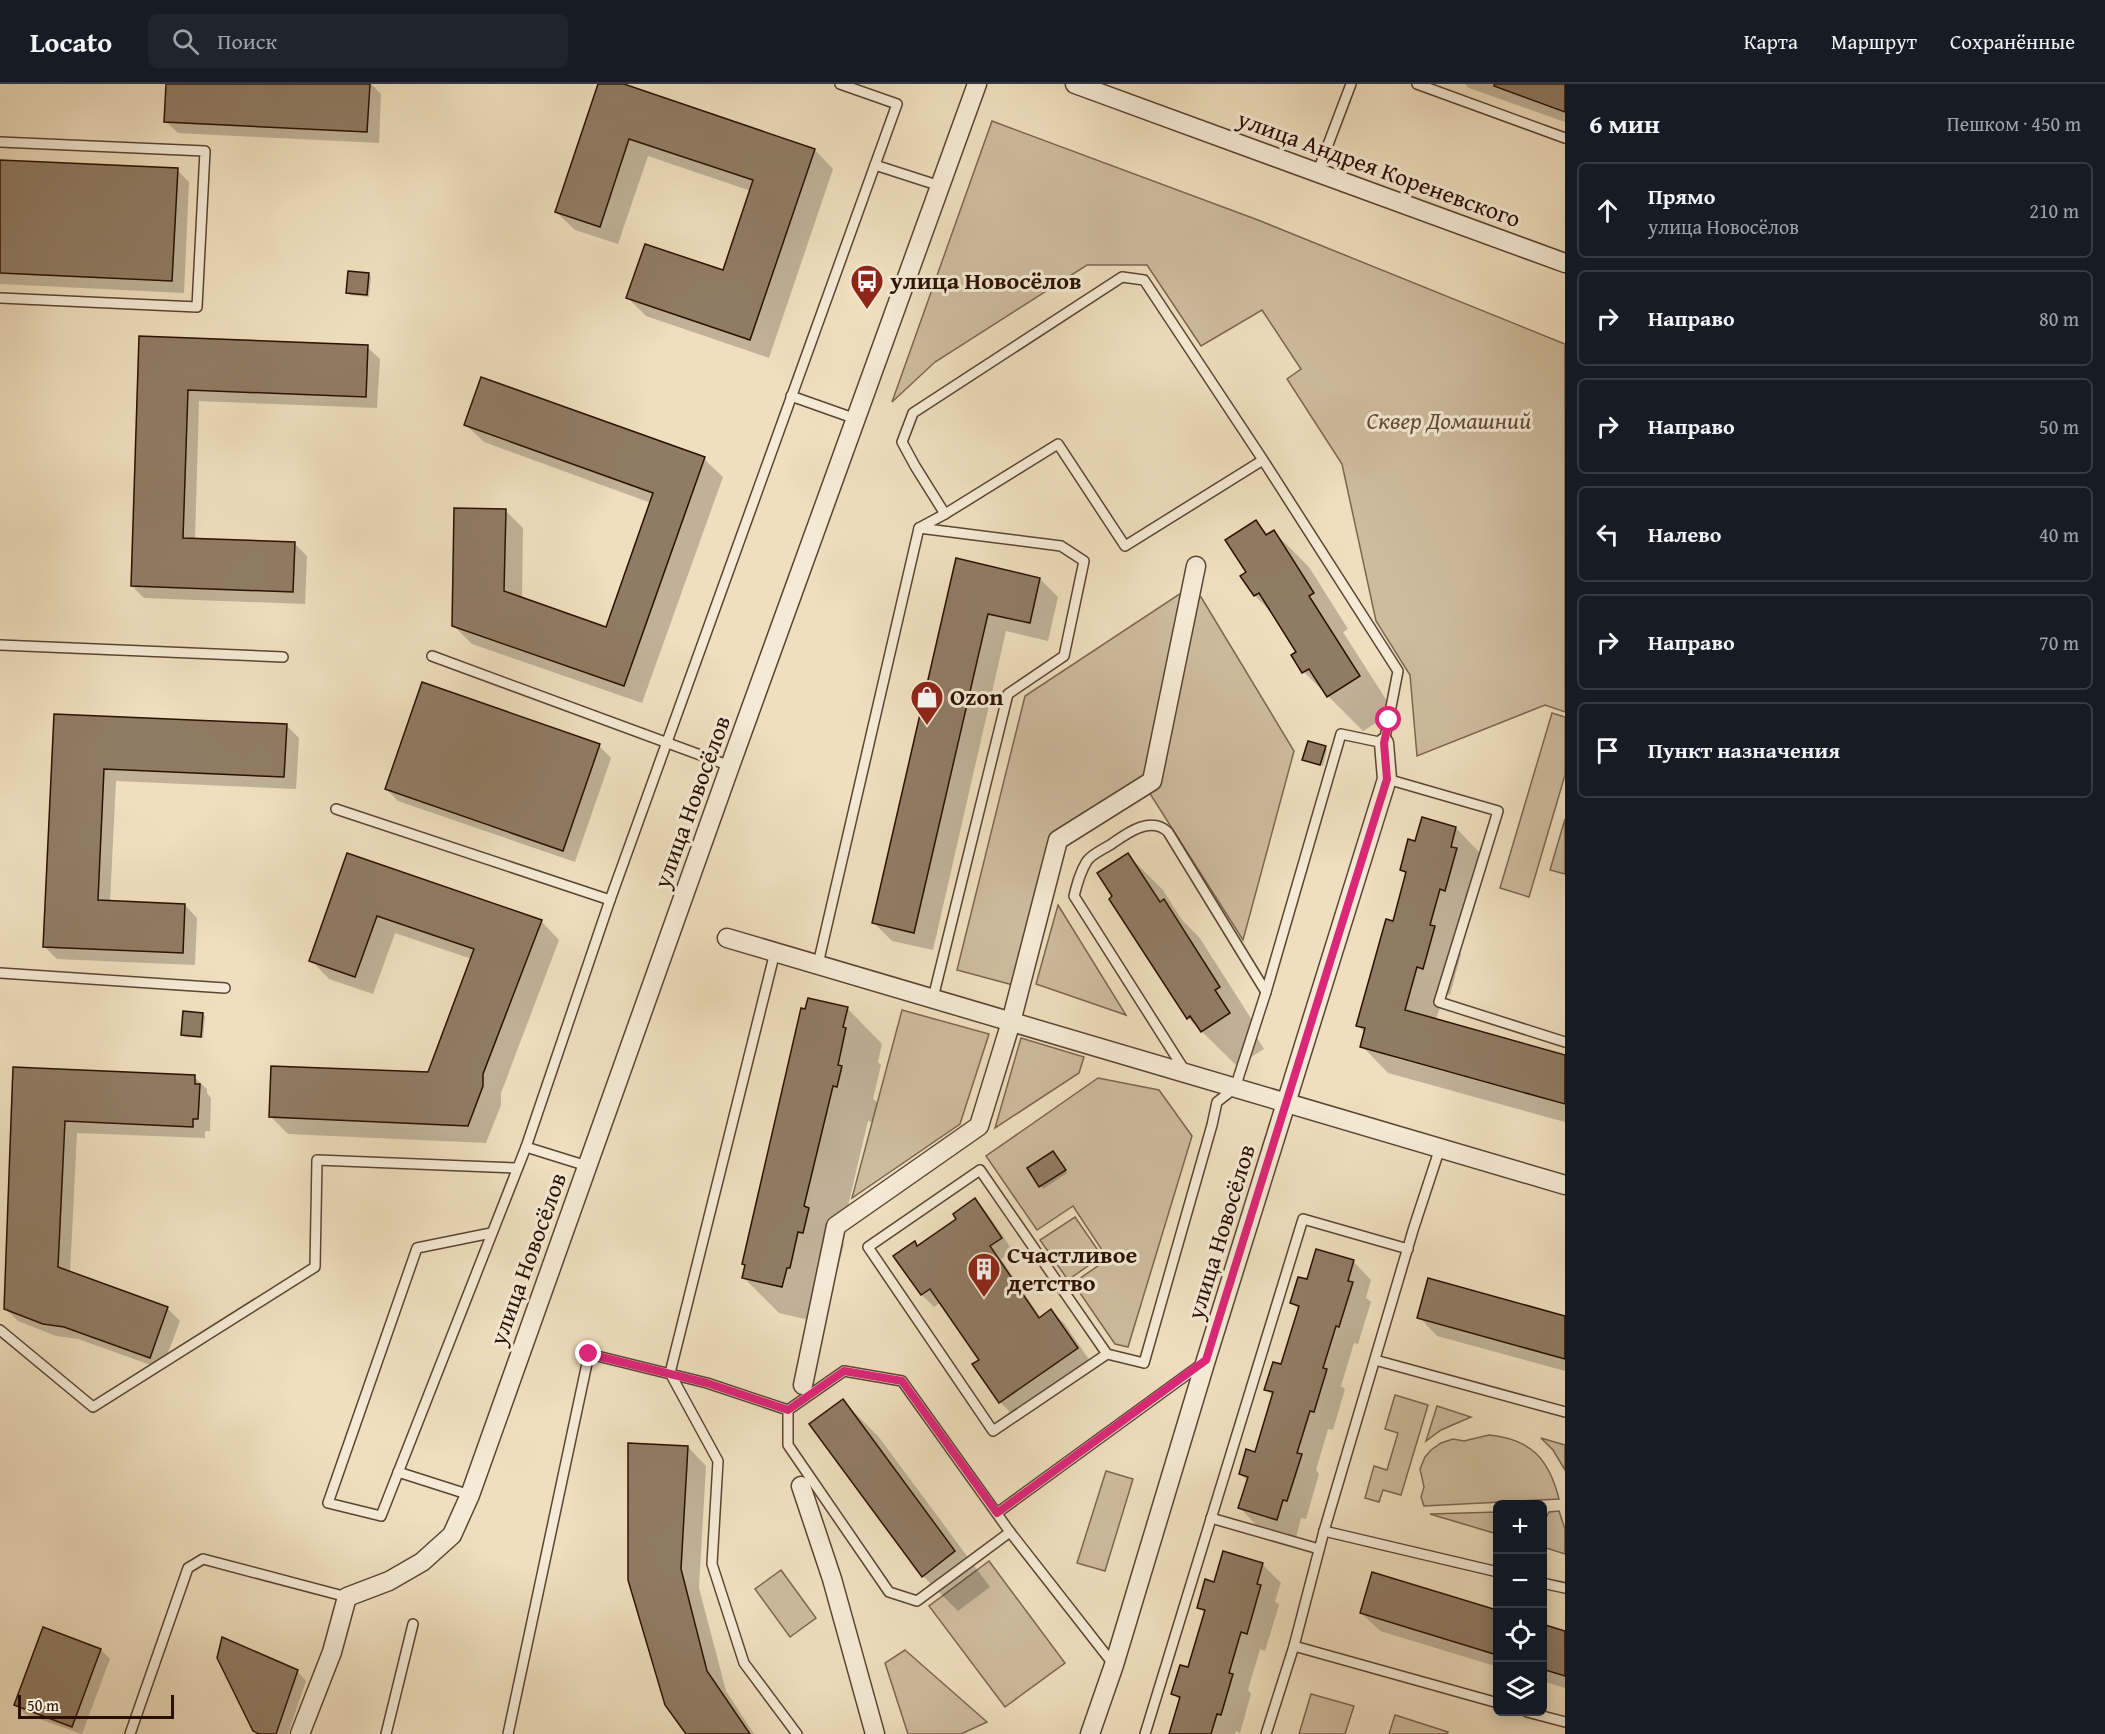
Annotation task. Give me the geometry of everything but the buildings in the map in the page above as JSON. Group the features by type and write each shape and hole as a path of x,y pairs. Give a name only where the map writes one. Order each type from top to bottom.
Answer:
{"street":[{"name":"улица Новосёлов","path":"347,1597 389,1581 422,1562 452,1535 470,1496 730,766 977,84"},
{"name":"улица Андрея Кореневского","path":"1075,84 1565,262"},
{"path":"803,1385 836,1226 979,1126 1011,1022 1058,840 1152,781 1196,566"},
{"name":"улица Новосёлов","path":"1090,1734 1114,1665 1206,1360 1387,779 1384,743"},
{"path":"727,938 1565,1185"},
{"path":"801,1486 832,1579 875,1734"},
{"path":"300,1734 332,1652 347,1597"}],"lane":[{"path":"491,1233 417,1248 328,1503 381,1516 526,1147 610,900 897,104 840,84"},
{"path":"1318,171 1351,84"},
{"path":"1417,84 1565,138"},
{"path":"0,142 205,152 197,307 0,298"},
{"path":"875,165 940,186"},
{"path":"945,513 902,442 913,413 1122,278 1144,280 1398,671 1384,743 1341,734 1266,992 1235,1088 1217,1102 1144,1363 1107,1354 980,1170 868,1247 993,1431 1107,1354"},
{"path":"791,396 856,419"},
{"path":"818,964 919,528 1058,444 1125,546 1263,460"},
{"path":"919,528 1061,546 1084,561 1064,656 1008,694 933,998"},
{"path":"0,645 283,657"},
{"path":"432,656 730,766"},
{"path":"1387,779 1498,811 1439,1002 1565,1042"},
{"path":"336,809 610,900"},
{"path":"1186,1073 1074,896 1080,872 1089,858 1133,830 1148,825 1162,826 1168,832 1266,992"},
{"path":"775,952 670,1373 718,1461 712,1564 744,1663 797,1734"},
{"path":"0,973 225,988"},
{"path":"526,1147 587,1166"},
{"path":"1266,1734 1294,1646 1324,1531 1440,1148"},
{"path":"0,1330 93,1407 315,1268 317,1160 516,1168"},
{"path":"1145,1734 1303,1218 1408,1249"},
{"path":"508,1734 589,1354 707,1383 788,1410"},
{"path":"997,1513 1206,1360"},
{"path":"1375,1360 1565,1412"},
{"path":"788,1410 844,1371 902,1381 1010,1532 1114,1665"},
{"path":"788,1410 788,1445 889,1592 917,1601 1010,1532"},
{"path":"398,1472 470,1496"},
{"path":"1211,1518 1319,1549"},
{"path":"1324,1531 1493,1571"},
{"path":"130,1734 188,1568 195,1563 203,1559 347,1597"},
{"path":"1547,1584 1565,1588"},
{"path":"386,1734 413,1624"},
{"path":"1294,1646 1493,1702"},
{"path":"1542,1716 1565,1722"}],"green space":[{"name":"Сквер Домашний","path":"992,121 1258,220 1565,344 1565,712 1545,705 1417,756 1410,675 1376,621 1342,464 1287,379 1301,369 1262,310 1201,346 1147,265 1087,265 935,362 892,402"},
{"path":"1181,593 1201,597 1294,751 1243,940 1142,781 1054,839 1013,985 957,970 1025,696"},
{"path":"1552,713 1565,717 1565,775 1529,897 1500,888"},
{"path":"1565,819 1565,874 1550,870"},
{"path":"1058,905 1126,1015 1036,984"},
{"path":"902,1010 989,1034 960,1124 852,1198"},
{"path":"1021,1038 1084,1057 1079,1073 995,1128"},
{"path":"1098,1078 1159,1090 1192,1136 1128,1347 1115,1344 1073,1283 1108,1259 1073,1206 1037,1230 986,1156"},
{"path":"1075,1217 1102,1256 1068,1280 1040,1240"},
{"path":"1395,1395 1428,1405 1401,1495 1383,1490 1379,1502 1365,1498 1374,1466 1387,1470 1398,1433 1385,1429"},
{"path":"1437,1406 1471,1417 1441,1430 1426,1441"},
{"path":"1489,1435 1504,1437 1527,1446 1544,1462 1559,1499 1493,1500 1493,1502 1424,1506 1421,1497 1424,1487 1420,1469 1425,1457 1441,1443 1453,1439 1464,1441"},
{"path":"1541,1438 1565,1445 1565,1470 1553,1450"},
{"path":"1106,1471 1133,1479 1105,1571 1077,1563"},
{"path":"1559,1511 1565,1529 1565,1554 1547,1548 1549,1512"},
{"path":"1493,1512 1493,1533 1430,1514"},
{"path":"989,1561 1065,1663 1005,1707 929,1606"},
{"path":"781,1570 816,1618 790,1637 755,1589"},
{"path":"905,1650 987,1722 961,1734 908,1734 885,1663"},
{"path":"1311,1694 1354,1706 1345,1734 1299,1734"},
{"path":"1395,1715 1448,1732 1447,1734 1389,1734"}],"place":[{"name":"улица Новосёлов","path":"867,310"},
{"name":"Ozon","path":"927,726"},
{"name":"Счастливое детство","path":"984,1298"}],"route":[{"path":"589,1354 707,1383 788,1410 844,1371 902,1381 997,1513 1206,1360 1387,779 1384,743 1389,720"}]}
